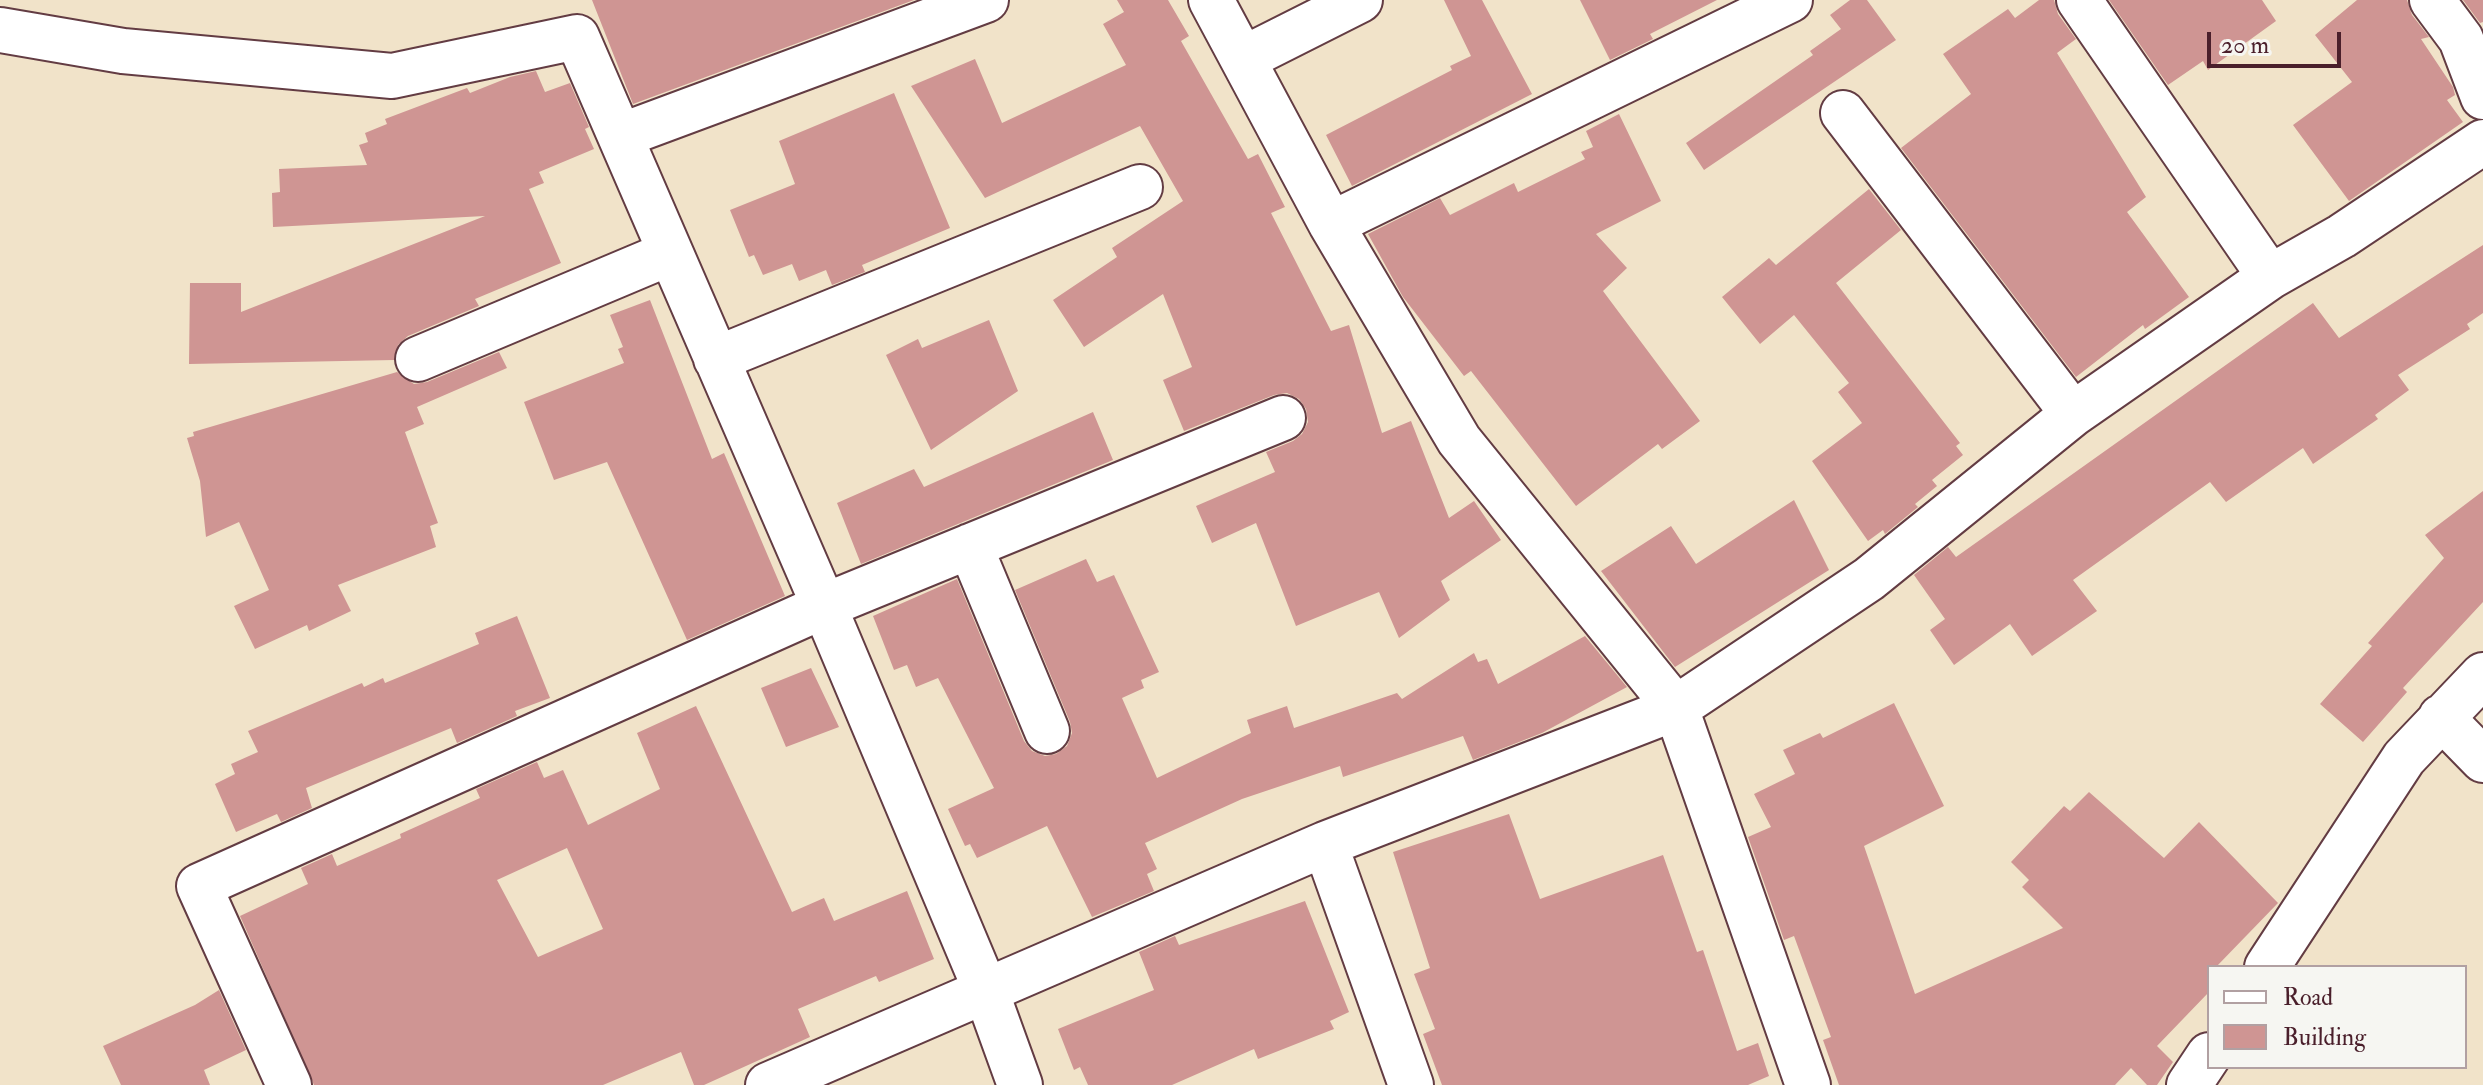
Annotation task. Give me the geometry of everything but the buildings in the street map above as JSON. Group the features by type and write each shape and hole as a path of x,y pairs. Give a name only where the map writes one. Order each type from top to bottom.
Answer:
{"street":[{"path":"620,136 986,0"},
{"path":"1211,0 1331,224 1459,440 1676,708 1808,1085"},
{"path":"1243,59 1360,0"},
{"path":"1331,224 1790,0"},
{"path":"2079,0 2270,277"},
{"path":"2432,0 2461,39 2483,97"},
{"path":"2,34 123,51 392,76 577,37 824,606 986,991 1020,1085"},
{"path":"1843,113 2073,414"},
{"path":"768,1085 1325,844 1676,708 1869,579 2073,414 2270,277 2342,236 2483,142"},
{"path":"716,359 1140,187"},
{"path":"418,359 670,253"},
{"path":"289,1085 199,886 824,606 1283,418"},
{"path":"970,546 1047,731"},
{"path":"2268,965 2404,758 2483,675"},
{"path":"2441,717 2483,760"},
{"path":"1325,844 1411,1085"},
{"path":"2189,1085 2207,1058"}]}
